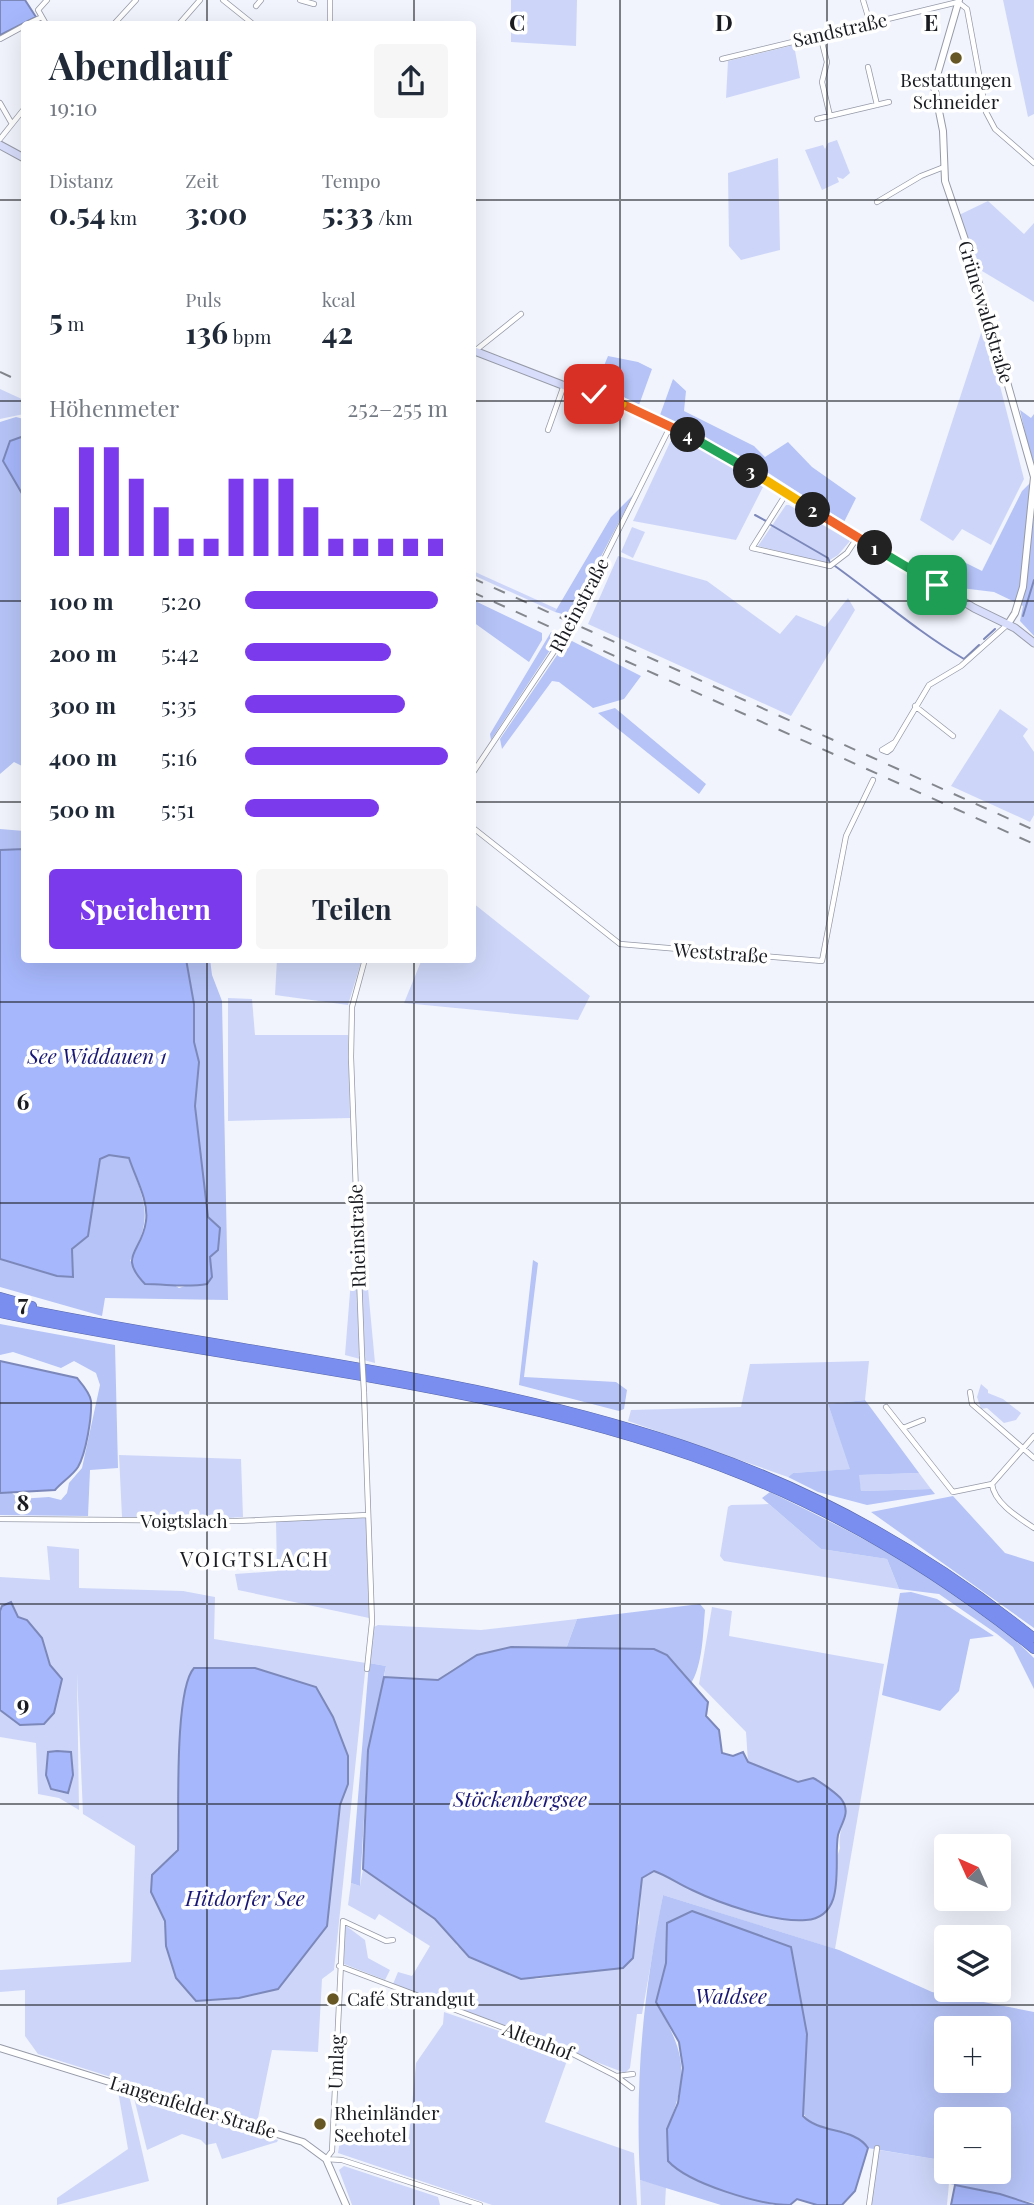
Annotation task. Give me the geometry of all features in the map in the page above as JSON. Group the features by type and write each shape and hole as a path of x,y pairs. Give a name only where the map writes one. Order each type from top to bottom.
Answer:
{"highway":[{"path":"0,1297 104,1330"},
{"path":"0,1304 104,1330 481,1400 589,1425 694,1457 786,1494 884,1544 956,1590 1034,1649"},
{"path":"0,1313 470,1389 572,1412 679,1443 791,1487 855,1518 966,1586 1034,1638"},
{"path":"0,1318 64,1331 104,1330"}],"main road":[{"path":"0,145 21,156"},
{"path":"476,351 564,386 634,409 670,427 739,464 974,608 1008,624 1034,643"}],"street":[{"path":"44,21 38,10 47,0"},
{"path":"117,21 136,0"},
{"path":"182,21 200,0"},
{"path":"256,6 261,0"},
{"path":"300,0 314,4"},
{"path":"330,0 330,21"},
{"path":"863,0 870,23"},
{"path":"226,1 249,21"},
{"path":"959,1 967,9 985,112 995,129 1034,163"},
{"name":"Sandstraße","path":"722,59 959,1"},
{"name":"Grünewaldstraße","path":"959,1 934,86 943,131 946,187 975,269 1034,477 1025,577 1015,614 1008,624"},
{"path":"34,21 42,17"},
{"path":"0,38 21,28"},
{"path":"820,35 827,62 822,82 830,116"},
{"path":"868,67 877,105"},
{"path":"817,119 889,102"},
{"path":"0,103 12,124"},
{"path":"0,139 21,114"},
{"path":"877,202 921,176 944,167"},
{"path":"476,348 521,314"},
{"path":"548,430 564,386"},
{"name":"Rheinstraße","path":"476,768 575,617 670,427"},
{"path":"786,494 752,548 830,566 847,553 857,537"},
{"path":"895,742 929,685 961,666 1008,624"},
{"path":"915,706 953,736"},
{"name":"Weststraße","path":"476,830 620,944 822,961 846,836 873,780"},
{"name":"Rheinstraße","path":"364,963 352,1007 351,1068 368,1515"},
{"path":"970,1392 972,1404 1034,1458"},
{"path":"887,1407 953,1492 992,1484 1034,1436"},
{"path":"904,1428 923,1420"},
{"path":"992,1484 995,1495 1006,1507 1034,1528"},
{"path":"367,1669 372,1622 368,1515"},
{"name":"Voigtslach","path":"0,1519 237,1521 368,1515"},
{"name":"Umlag","path":"326,2159 332,2151 343,1921 386,1941 393,1940"},
{"name":"Altenhof","path":"340,1966 534,2039 617,2076 632,2088"},
{"name":"Langenfelder Straße","path":"3,2047 303,2141 326,2159"},
{"path":"617,2076 633,2074"},
{"path":"869,2205 877,2148"},
{"path":"326,2159 345,2205"},
{"path":"326,2159 359,2165 480,2205"}],"shaded area":[{"path":"511,0 577,0 576,46 511,42"},
{"path":"1003,0 1034,0 1034,114 1028,117"},
{"path":"794,45 800,78 726,98 728,61"},
{"path":"837,140 850,173 843,179 837,177 839,182 822,190 805,150 823,145 825,149 828,143"},
{"path":"778,158 780,250 741,260 729,246 728,173"},
{"path":"988,201 1024,234 1034,223 1034,302 982,271 959,215"},
{"path":"984,324 1024,479 991,545 962,529 953,541 920,520"},
{"path":"608,356 638,362 652,369 639,405 594,390"},
{"path":"673,379 686,391 684,411 754,446 765,457 788,442 812,467 856,498 844,522 750,461 660,415"},
{"path":"0,389 21,399 21,415 0,419"},
{"path":"1020,410 1031,418 1034,414 1034,472"},
{"path":"16,417 21,418 21,437 11,441 3,461 21,492 21,766 14,762 0,774 0,422"},
{"path":"673,436 707,452 763,487 736,540 633,521"},
{"path":"1034,479 1034,636 1020,621 1023,606 994,592 961,588 941,570 950,555 982,571 1022,491"},
{"path":"633,495 570,616 555,612 611,517"},
{"path":"786,505 850,541 838,555 825,563 758,546"},
{"path":"632,527 645,532 633,558 621,552"},
{"path":"618,556 707,581 780,634 796,615 825,627 848,598 855,610 791,716 588,624"},
{"path":"476,572 557,609 555,612 476,576"},
{"path":"476,601 542,633 542,640 529,662 476,624"},
{"path":"551,632 560,635 491,740 490,734"},
{"path":"568,639 641,676 624,699 593,708 559,682 552,681 502,749 500,739"},
{"path":"615,708 706,784 699,794 598,713"},
{"path":"1000,709 1028,729 1023,736 1034,752 1034,815 1030,822 951,786"},
{"path":"0,829 21,831 21,849 0,850"},
{"path":"476,905 590,996 578,1020 404,1003 420,963 476,963"},
{"path":"187,963 210,963 222,1001 228,1300 105,1298 102,1316 0,1287 0,1259 57,1276 92,1212 100,1159 109,1155 129,1158 143,1199 142,1232 130,1261 179,1288 212,1277 210,1257 220,1228 208,1217 195,1106 199,1062 194,1042 194,1004"},
{"path":"277,963 361,963 348,1005 275,995"},
{"path":"228,998 252,999 255,1035 348,1035 350,1118 228,1121"},
{"path":"533,1260 538,1263 524,1377 616,1382 627,1390 624,1409 619,1411 519,1385"},
{"path":"352,1267 366,1267 375,1363 345,1355"},
{"path":"0,1324 115,1345 118,1468 90,1470 88,1516 0,1515 0,1493 12,1493 19,1499 49,1497 61,1500 67,1493 69,1483 82,1468 100,1385 96,1373 74,1361 61,1368 13,1352 0,1355"},
{"path":"869,1361 865,1400 828,1404 851,1469 793,1473 788,1477 628,1421 631,1410 741,1407 750,1364"},
{"path":"981,1384 988,1393 1003,1399 1021,1413 1016,1420 1004,1423 987,1408 981,1409 977,1397"},
{"path":"865,1400 919,1473 859,1475 861,1491 931,1489 935,1494 867,1505 818,1492 788,1477 793,1473 850,1469 828,1404"},
{"path":"119,1455 241,1459 243,1517 210,1519 209,1515 160,1514 159,1519 122,1517"},
{"path":"919,1473 931,1489 861,1491 858,1475"},
{"path":"770,1492 909,1564 975,1608 1034,1658 1034,1689 1013,1647 997,1634 939,1594 899,1589 887,1559 821,1549 762,1498"},
{"path":"953,1496 1005,1553 1034,1562 1034,1628 871,1512"},
{"path":"769,1504 821,1549 887,1559 899,1589 724,1561 720,1556 728,1507"},
{"path":"366,1518 369,1618 238,1590 235,1574 277,1571 276,1521"},
{"path":"47,1546 79,1549 79,1588 183,1591 215,1597 214,1639 366,1663 334,1970 322,1979 318,2052 272,2050 257,2123 38,2054 25,2036 25,1990 0,1992 0,1970 131,1962 135,1846 83,1814 77,1674 79,1810 59,1798 38,1794 36,1743 0,1737 0,1577 50,1580"},
{"path":"911,1592 937,1599 994,1636 970,1639 959,1691 940,1711 882,1695 900,1593"},
{"path":"700,1604 705,1610 702,1649 698,1668 690,1685 667,1655 566,1649 577,1619"},
{"path":"712,1607 732,1611 729,1636 884,1664 835,1949 663,1895 642,2014 637,2014 630,2068 625,2073 393,1984 398,1972 412,1976 430,1946 379,1914 375,1920 348,1905 351,1883 360,1886 363,1869 429,1914 451,1935 457,1946 536,1979 623,1968 639,1923 642,1878 654,1871 705,1896 754,1912 789,1919 817,1917 840,1848 845,1811 843,1805 813,1778 799,1782 748,1762 746,1732 699,1684"},
{"path":"577,1619 566,1649 498,1650 469,1660 438,1680 384,1677 386,1666 369,1663 374,1627 378,1625 481,1630"},
{"path":"369,1663 386,1666 368,1750 360,1886 351,1883"},
{"path":"663,1895 839,1950 934,1992 934,2002 983,2002 1034,2012 1034,2203 950,2184 1011,2184 1011,2107 934,2107 934,2159 868,2148 861,2141 812,2123 805,2116 802,2107 807,2034 791,1947 667,1924 666,1963 656,2002 678,2050 681,2077 667,2129 740,2194 773,2205 721,2205 640,2180 640,2071 646,2003"},
{"path":"345,1925 365,1940 368,1958 390,1970 385,1980 344,1964"},
{"path":"444,2012 569,2055 545,2122 634,2153 637,2205 492,2205 338,2153 341,2135 409,2137 416,2063 443,2024"},
{"path":"118,2091 129,2095 149,2181 57,2205 57,2198 128,2149"},
{"path":"134,2098 278,2140 222,2159 216,2143 206,2145 201,2140 182,2134 147,2150"},
{"path":"879,2150 934,2159 934,2184 949,2184 947,2205 871,2205"},
{"path":"344,2166 438,2197 440,2205 352,2205 339,2170"},
{"path":"640,2180 666,2187 665,2205 641,2205"}],"water":[{"path":"0,0 25,0 36,17 21,21 21,24 0,35"},
{"path":"21,437 21,492 3,461 10,441"},
{"name":"See Widdauen 1","path":"21,849 21,963 187,963 194,1004 194,1042 199,1062 195,1106 208,1217 220,1228 218,1250 210,1257 212,1277 207,1284 145,1284 137,1274 132,1260 144,1232 145,1205 129,1158 109,1155 100,1159 88,1236 72,1249 73,1277 57,1276 0,1259 0,850"},
{"path":"0,1361 77,1378 89,1395 89,1425 81,1461 76,1470 55,1490 0,1493"},
{"path":"11,1602 18,1617 27,1620 42,1638 50,1665 62,1679 54,1713 44,1724 20,1725 0,1710 0,1611 2,1606"},
{"name":"Stöckenbergsee","path":"511,1647 654,1649 667,1655 708,1702 706,1716 719,1730 722,1753 733,1756 743,1752 748,1762 798,1782 813,1778 837,1795 846,1809 838,1835 836,1886 828,1909 819,1917 806,1920 763,1915 717,1901 654,1871 642,1878 633,1958 623,1968 521,1979 469,1957 435,1919 363,1869 368,1750 384,1677 438,1680 477,1655"},
{"name":"Hitdorfer See","path":"194,1668 255,1668 316,1687 333,1717 348,1756 348,1784 340,1805 327,1926 278,1989 239,1998 196,2001 176,1978 166,1946 165,1921 151,1892 152,1875 178,1850 180,1726 183,1701"},
{"path":"48,1752 71,1752 73,1775 68,1793 51,1789 46,1775"},
{"name":"Waldsee","path":"692,1911 791,1947 807,2034 803,2116 818,2126 846,2133 862,2141 868,2148 855,2191 842,2205 817,2205 797,2199 790,2205 777,2204 744,2197 692,2178 668,2161 667,2129 678,2103 683,2068 679,2042 656,2002 666,1963 667,1923"},
{"path":"955,2185 1000,2194 1034,2205 951,2205"}],"waterway":[{"path":"755,515 766,521"},
{"path":"771,525 828,558 830,563"},
{"path":"835,566 914,626 964,659 979,645"},
{"path":"1023,616 1034,580"},
{"path":"984,639 995,629"}],"railway":[{"path":"0,372 21,382"},
{"path":"476,580 1034,830"},
{"path":"476,594 1034,844"}],"place":[{"name":"Bestattungen Schneider","path":"956,58"},
{"name":"Café Strandgut","path":"333,1999"},
{"name":"Rheinländer Seehotel","path":"320,2124"}],"district":[{"name":"VOIGTSLACH","path":"255,1560"}],"route":[{"path":"594,394 664,422 712,448 937,585"}]}
